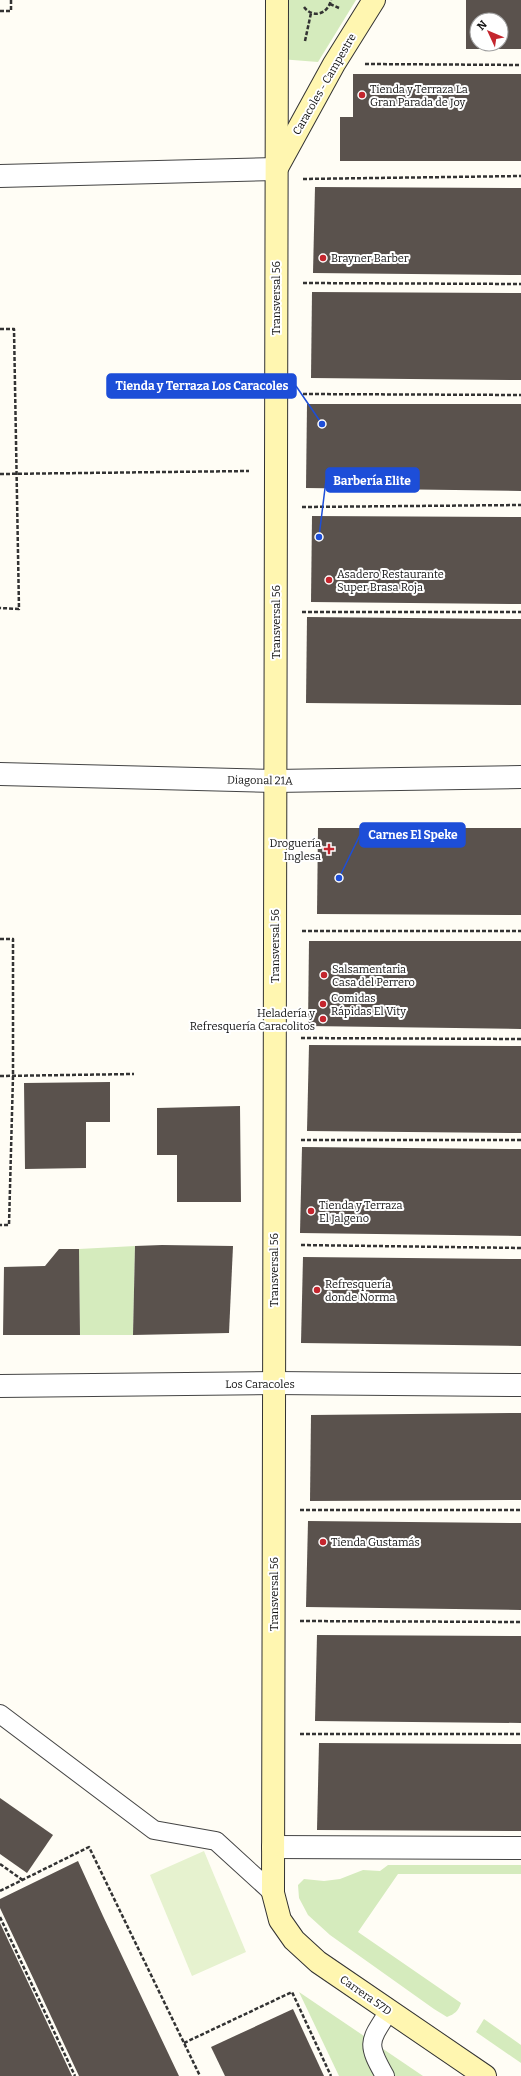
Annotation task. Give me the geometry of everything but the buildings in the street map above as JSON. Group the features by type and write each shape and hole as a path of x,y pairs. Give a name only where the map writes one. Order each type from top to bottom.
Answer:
{"street":[{"name":"Transversal 56","path":"273,1893 277,0"},
{"name":"Caracoles - Campestre","path":"276,175 334,64 374,0"},
{"path":"0,176 276,175"},
{"name":"Diagonal 21A","path":"0,774 275,781 521,778"},
{"name":"Los Caracoles","path":"0,1386 274,1383 521,1385"},
{"path":"273,1848 521,1848"},
{"name":"Carrera 57D","path":"273,1893 280,1920 294,1940 318,1962 485,2076"}],"lane":[{"path":"0,1714 154,1830 216,1841 273,1893"},
{"path":"385,2076 371,2049 372,2037 389,2011"}],"path":[{"path":"0,11 11,11 12,0"},
{"path":"302,5 311,13 320,14 328,8 331,0"},
{"path":"304,47 311,13"},
{"path":"334,64 521,65"},
{"path":"276,175 308,178 521,176"},
{"path":"276,283 521,284"},
{"path":"0,329 14,329 18,474 19,609 0,608"},
{"path":"276,394 521,395"},
{"path":"0,474 276,471"},
{"path":"276,507 521,505"},
{"path":"276,612 521,612"},
{"path":"275,931 521,931"},
{"path":"0,939 13,939 13,1076 9,1225 0,1225"},
{"path":"274,1038 521,1039"},
{"path":"0,1076 134,1074"},
{"path":"274,1140 521,1140"},
{"path":"274,1245 521,1248"},
{"path":"274,1510 521,1510"},
{"path":"274,1621 521,1622"},
{"path":"274,1734 521,1734"},
{"path":"0,1891 89,1847 200,2076"},
{"path":"0,1864 24,1880"},
{"path":"0,1917 75,2076"},
{"path":"184,2043 292,1992 331,2076"}],"green space":[{"path":"284,0 356,0 318,62 280,59"},
{"path":"135,1246 133,1335 80,1335 79,1249"},
{"path":"204,1851 246,1952 192,1976 150,1875"},
{"path":"388,1865 521,1865 521,1874 398,1874 358,1932 461,2003 456,2012 452,2015 447,2017 434,2009 330,1935 308,1915 299,1898 298,1885 304,1879 324,1881 340,1879 363,1870 380,1871"},
{"path":"299,1992 423,2076 339,2076"},
{"path":"484,2019 521,2045 521,2063 476,2032"}],"place":[{"name":"Tienda y Terraza La Gran Parada de Joy","path":"362,95"},
{"name":"Brayner Barber","path":"323,258"},
{"name":"Tienda y Terraza Los Caracoles","path":"322,424"},
{"name":"Barbería Elite","path":"319,537"},
{"name":"Asadero Restaurante Super Brasa Roja","path":"329,580"},
{"name":"Droguería Inglesa","path":"329,849"},
{"name":"Carnes El Speke","path":"339,878"},
{"name":"Salsamentaria Casa del Perrero","path":"324,975"},
{"name":"Comidas Rápidas El Vity","path":"323,1004"},
{"name":"Heladería y Refresquería Caracolitos","path":"323,1019"},
{"name":"Tienda y Terraza El Jalgeno","path":"311,1211"},
{"name":"Refresquería donde Norma","path":"317,1290"},
{"name":"Tienda Gustamás","path":"323,1542"}]}
